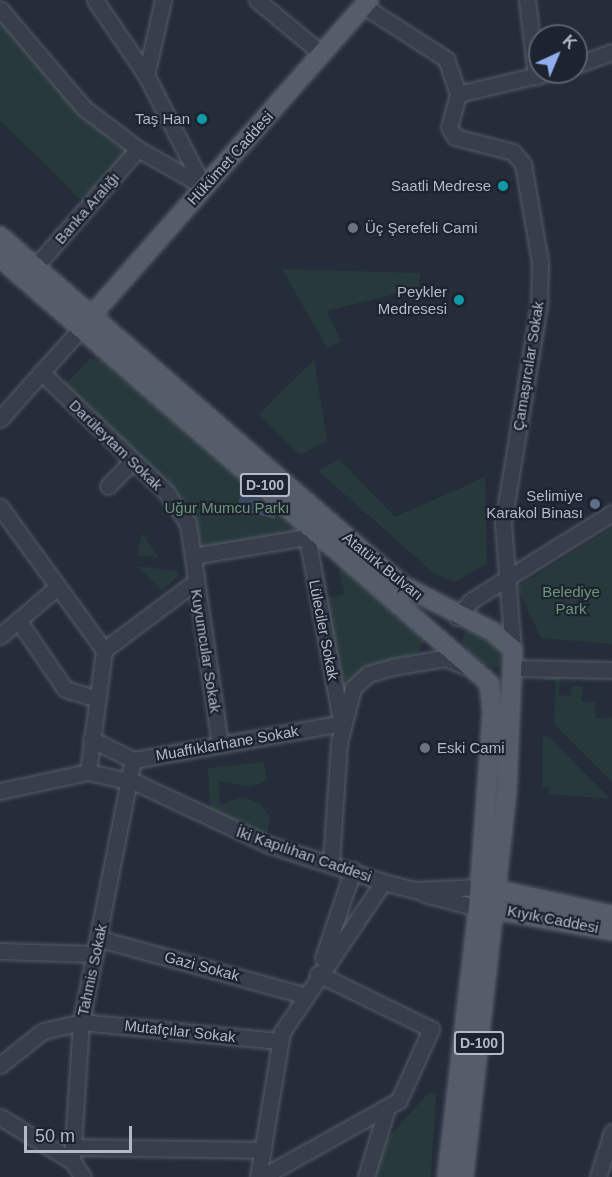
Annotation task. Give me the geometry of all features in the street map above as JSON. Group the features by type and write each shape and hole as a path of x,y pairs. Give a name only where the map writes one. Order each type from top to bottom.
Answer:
{"main road":[{"name":"Hükümet Caddesi","path":"87,321 203,186 366,3"},
{"name":"Atatürk Bulvarı","path":"0,236 35,267 87,321 489,683 492,714 487,887"},
{"name":"Atatürk Bulvarı","path":"0,258 87,321 402,585 457,618 492,631 513,649 515,668 447,1177"},
{"path":"448,644 448,628 457,618"},
{"path":"478,671 499,676 515,668"},
{"name":"Kıyık Caddesi","path":"487,887 612,915"},
{"name":"Atatürk Bulvarı","path":"464,1177 483,913"},
{"name":"Kıyık Caddesi","path":"483,913 612,931"}],"street":[{"path":"95,0 146,75 203,186"},
{"path":"146,75 163,0"},
{"path":"257,0 322,54"},
{"path":"526,0 532,24"},
{"path":"366,3 446,59 458,94 528,78"},
{"path":"0,9 84,108 138,149 203,186"},
{"path":"588,61 612,52"},
{"name":"Çamaşırcılar Sokak","path":"458,94 449,127 455,137 513,152 523,164 540,262 539,305 506,491 505,581 513,649"},
{"name":"Banka Aralığı","path":"35,267 138,149"},
{"path":"0,419 87,321"},
{"name":"Darüleytam Sokak","path":"41,372 133,460 180,509 192,537 193,556"},
{"path":"108,486 133,460"},
{"path":"0,507 56,588 105,650"},
{"path":"457,618 472,600 612,513"},
{"name":"Lüleciler Sokak","path":"193,556 307,537 342,723"},
{"name":"Kuyumcular Sokak","path":"193,556 220,745"},
{"path":"2,787 88,772 95,698 105,650 195,582"},
{"path":"0,636 56,588"},
{"path":"18,620 65,689 95,698"},
{"path":"331,863 342,723 353,688 368,674 445,658 478,671"},
{"path":"515,668 612,670"},
{"name":"Muaffıklarhane Sokak","path":"133,760 342,723"},
{"path":"91,739 133,760 129,780"},
{"name":"İki Kapılıhan Caddesi","path":"88,772 129,780 267,844 483,913"},
{"name":"Tahmis Sokak","path":"73,1154 81,1022 100,939 129,780"},
{"path":"318,974 353,870"},
{"path":"260,1177 279,1041 303,995 383,882"},
{"name":"İki Kapılıhan Caddesi","path":"416,890 487,887"},
{"name":"Gazi Sokak","path":"100,939 303,995"},
{"path":"0,951 95,954"},
{"path":"260,1177 386,1111 408,1088 431,1029 318,974"},
{"name":"Mutafçılar Sokak","path":"0,1065 43,1031 81,1022 279,1041"},
{"path":"366,1177 386,1111"},
{"path":"0,1117 73,1154 263,1150"},
{"path":"598,1177 612,1132"},
{"path":"73,1154 83,1177"}],"green space":[{"path":"0,19 79,113 131,152 85,204 0,120"},
{"path":"282,269 420,273 418,298 410,300 406,291 327,311 341,342 327,348"},
{"name":"Uğur Mumcu Parkı","path":"90,358 104,361 313,533 197,549 192,513 182,496 66,384"},
{"path":"314,360 327,441 300,455 259,414"},
{"path":"339,459 395,517 485,477 487,564 455,582 435,574 318,471"},
{"name":"Belediye Park","path":"612,528 612,644 541,638 517,587"},
{"path":"142,533 159,558 137,555"},
{"path":"344,565 425,638 418,653 362,669 345,709 322,599 345,594 339,572"},
{"path":"137,566 177,571 180,575 162,591"},
{"path":"465,631 479,632 501,650 503,667 490,667 469,653 462,642"},
{"path":"545,675 560,676 559,695 571,696 571,686 583,686 582,702 595,702 595,719 612,717 612,782 554,724 556,681 545,680"},
{"path":"543,735 549,737 610,799 549,794 549,787 542,787"},
{"path":"264,762 267,780 251,787 219,781 220,805 243,797 261,804 270,817 267,837 210,813 208,768"},
{"path":"428,1093 436,1093 431,1177 374,1177 387,1139"}],"water":[{"path":"241,492 255,495 277,515 274,519 237,509"}],"place":[{"name":"Taş Han","path":"202,119"},
{"name":"Saatli Medrese","path":"503,186"},
{"name":"Üç Şerefeli Cami","path":"353,228"},
{"name":"Peykler Medresesi","path":"459,300"},
{"name":"Selimiye Karakol Binası","path":"595,504"},
{"name":"Eski Cami","path":"425,748"}]}
